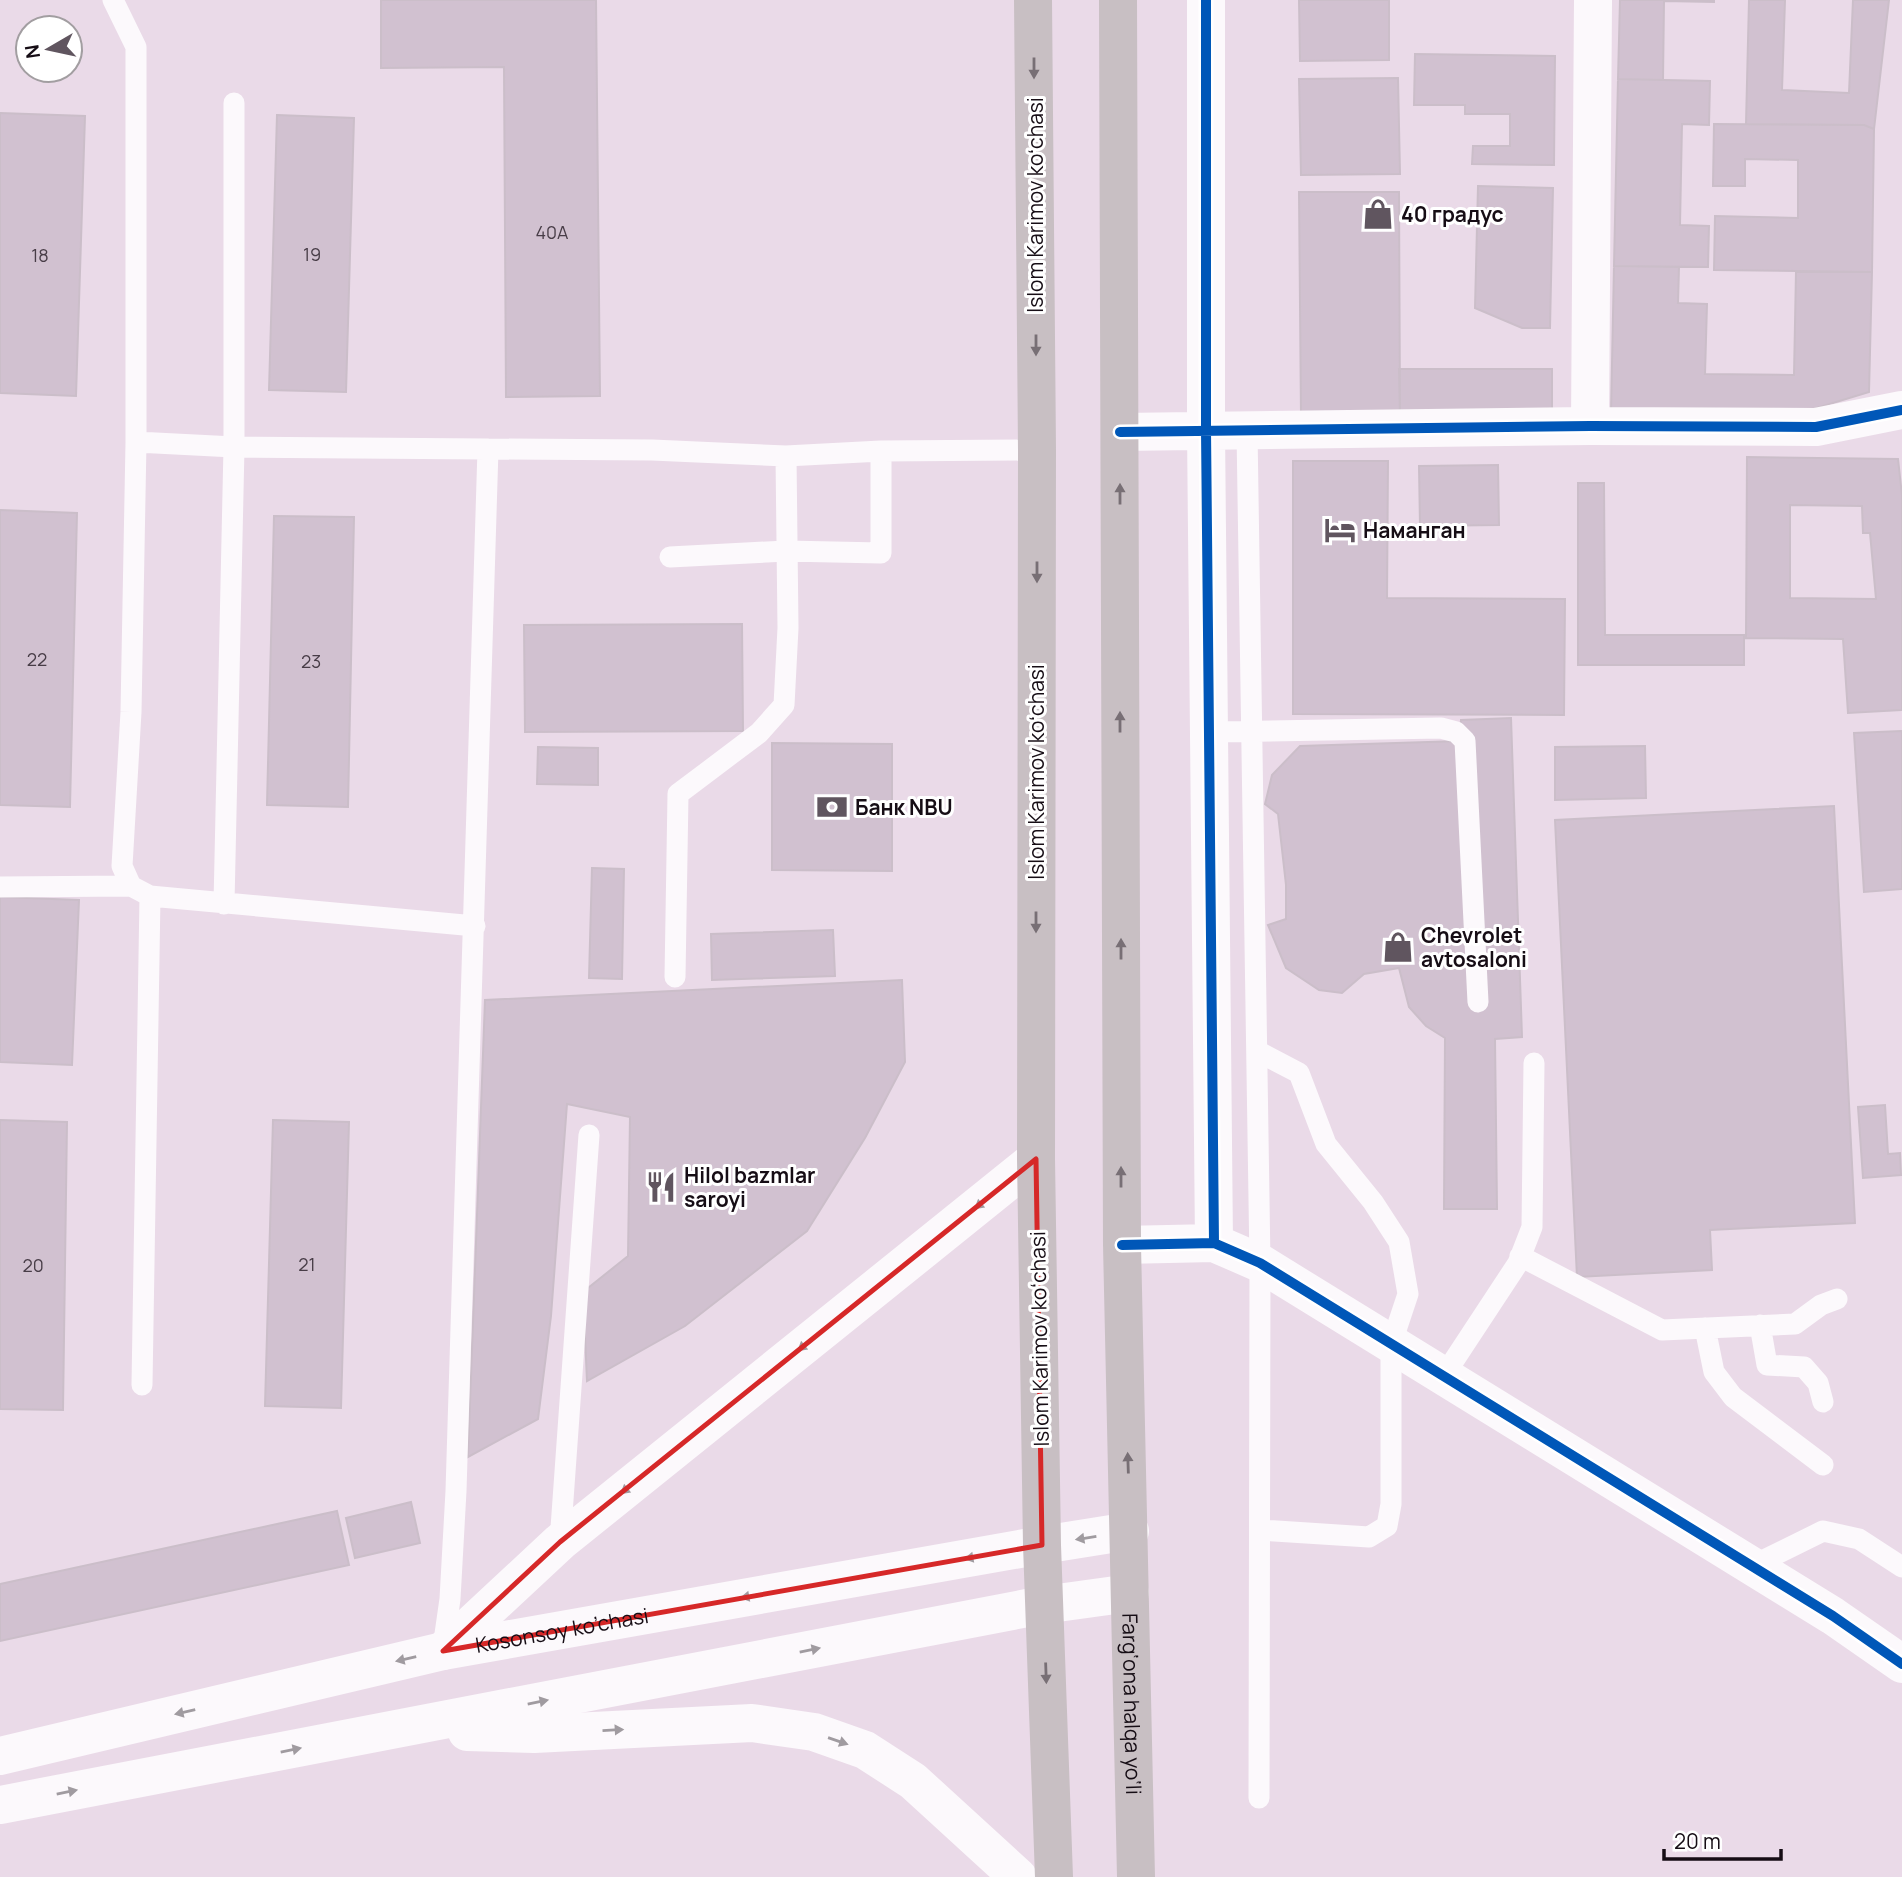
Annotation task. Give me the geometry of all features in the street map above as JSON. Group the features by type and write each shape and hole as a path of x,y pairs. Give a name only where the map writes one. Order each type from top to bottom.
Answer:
{"highway":[{"name":"Islom Karimov koʻchasi","path":"1033,0 1037,450 1036,1159 1042,1545"},
{"path":"1118,0 1122,1245 1130,1531"},
{"name":"Farg‘ona halqa yo‘li","path":"1130,1531 1136,1877"},
{"path":"1042,1545 1054,1877"}],"main road":[{"path":"1206,0 1206,430 1211,732 1213,1243"},
{"path":"1590,426 1593,0"},
{"path":"1120,432 1590,426 1816,427 1902,410"},
{"path":"443,1651 560,1542 1036,1159"},
{"path":"1122,1245 1213,1243 1260,1263 1833,1616 1902,1664"},
{"name":"Kosonsoy ko’chasi","path":"0,1756 443,1651 1130,1531"},
{"path":"0,1805 1044,1605 1130,1593"},
{"path":"398,1729 534,1734 752,1723 814,1732 865,1750 913,1781 1017,1877"}],"lane":[{"path":"113,0 136,47 136,443 131,712 122,866 131,886"},
{"path":"224,904 234,447 234,103"},
{"path":"1247,431 1260,1263 1259,1798"},
{"path":"136,443 234,447 652,450 786,456 881,451 1037,450"},
{"path":"443,1651 450,1599 456,1491 488,449"},
{"path":"670,557 786,551 881,553 881,451"},
{"path":"675,977 678,794 759,733 784,705 788,628 786,456"},
{"path":"1211,732 1441,728 1456,732 1465,741 1478,1002"},
{"path":"0,887 131,886 150,896 475,926"},
{"path":"142,1385 150,896"},
{"path":"1257,1051 1299,1073 1326,1144 1373,1202 1399,1242 1408,1294 1391,1345 1391,1504 1387,1527 1369,1537 1260,1530"},
{"path":"1443,1377 1520,1256 1532,1227 1534,1062"},
{"path":"560,1542 589,1135"},
{"path":"1520,1256 1662,1330 1795,1324 1821,1305 1838,1299"},
{"path":"1760,1325 1767,1365 1804,1367 1818,1383 1823,1402"},
{"path":"1705,1328 1714,1373 1733,1397 1823,1465"},
{"path":"1752,1566 1823,1531 1859,1539 1902,1567"}],"highlighted area":[{"path":"1036,1159 1042,1545 443,1651 560,1542"}],"building":[{"path":"381,0 596,0 600,396 506,397 504,67 381,68"},
{"path":"1299,0 1389,0 1389,60 1300,61"},
{"path":"1620,0 1714,2 1664,1 1663,80 1618,79"},
{"path":"1749,0 1785,0 1782,90 1849,93 1853,0 1889,0 1874,129 1864,125 1746,124"},
{"path":"1415,54 1555,56 1554,165 1472,164 1473,146 1510,146 1510,114 1465,114 1465,105 1414,105"},
{"path":"1398,78 1400,174 1301,175 1299,79"},
{"path":"1618,79 1710,81 1709,125 1682,124 1680,225 1709,226 1708,267 1614,266"},
{"path":"0,113 85,116 76,396 0,393"},
{"path":"277,115 354,118 346,392 269,390"},
{"path":"1714,124 1864,125 1874,129 1872,272 1714,270 1715,216 1798,218 1798,160 1745,159 1745,186 1713,186"},
{"path":"1478,186 1553,188 1550,328 1522,328 1475,308"},
{"path":"1299,192 1399,192 1400,416 1301,416"},
{"path":"1614,266 1679,267 1678,303 1707,304 1705,374 1794,375 1796,272 1872,272 1869,392 1810,410 1611,413"},
{"path":"1399,369 1552,369 1552,415 1400,416"},
{"path":"1747,457 1898,459 1902,495 1902,710 1848,713 1843,639 1746,638","holes":["1790,505 1862,506 1863,533 1870,533 1876,599 1790,598"]},
{"name":"Наманган","path":"1293,461 1388,461 1387,598 1565,599 1564,715 1293,714"},
{"path":"1498,465 1499,525 1420,526 1419,466"},
{"path":"1578,483 1604,483 1605,635 1744,635 1744,665 1578,665"},
{"path":"0,510 77,513 70,807 0,805"},
{"path":"274,516 354,517 348,807 267,805"},
{"path":"742,624 743,731 525,732 524,625"},
{"name":"Chevrolet avtosaloni","path":"1511,718 1522,1037 1495,1039 1497,1209 1444,1209 1445,1038 1426,1026 1409,1007 1399,968 1364,974 1342,993 1319,990 1286,968 1268,925 1286,919 1286,885 1278,814 1265,804 1272,775 1300,746 1460,741 1461,720"},
{"path":"1902,731 1902,889 1864,892 1854,733"},
{"name":"Банк NBU","path":"772,743 892,744 892,871 772,870"},
{"path":"1645,746 1646,798 1555,800 1555,747"},
{"path":"538,747 598,748 598,785 537,784"},
{"path":"1834,806 1855,1223 1710,1230 1712,1270 1577,1277 1555,820"},
{"path":"592,868 624,869 622,979 589,978"},
{"path":"0,897 79,900 72,1065 0,1062"},
{"path":"833,930 835,976 712,980 711,934"},
{"path":"902,980 905,1062 865,1138 807,1231 685,1326 587,1381 583,1292 628,1256 630,1117 567,1104 551,1316 538,1419 468,1457 485,1000"},
{"path":"1885,1105 1888,1154 1900,1153 1901,1175 1863,1178 1858,1107"},
{"path":"0,1120 67,1122 63,1410 0,1409"},
{"path":"273,1120 349,1122 341,1408 265,1406"},
{"path":"411,1502 420,1543 355,1558 346,1518"},
{"path":"337,1511 349,1565 0,1641 0,1584"}],"cycle path":[{"path":"1206,0 1206,430 1214,1243"},
{"path":"1120,432 1590,426 1816,427 1902,410"},
{"path":"1122,1245 1214,1243 1260,1263 1833,1616 1902,1664"}],"place":[{"name":"40 градус","path":"1378,214"},
{"name":"Наманган","path":"1340,530"},
{"name":"Банк NBU","path":"832,807"},
{"name":"Chevrolet avtosaloni","path":"1398,947"},
{"name":"Hilol bazmlar saroyi","path":"661,1187"}]}
